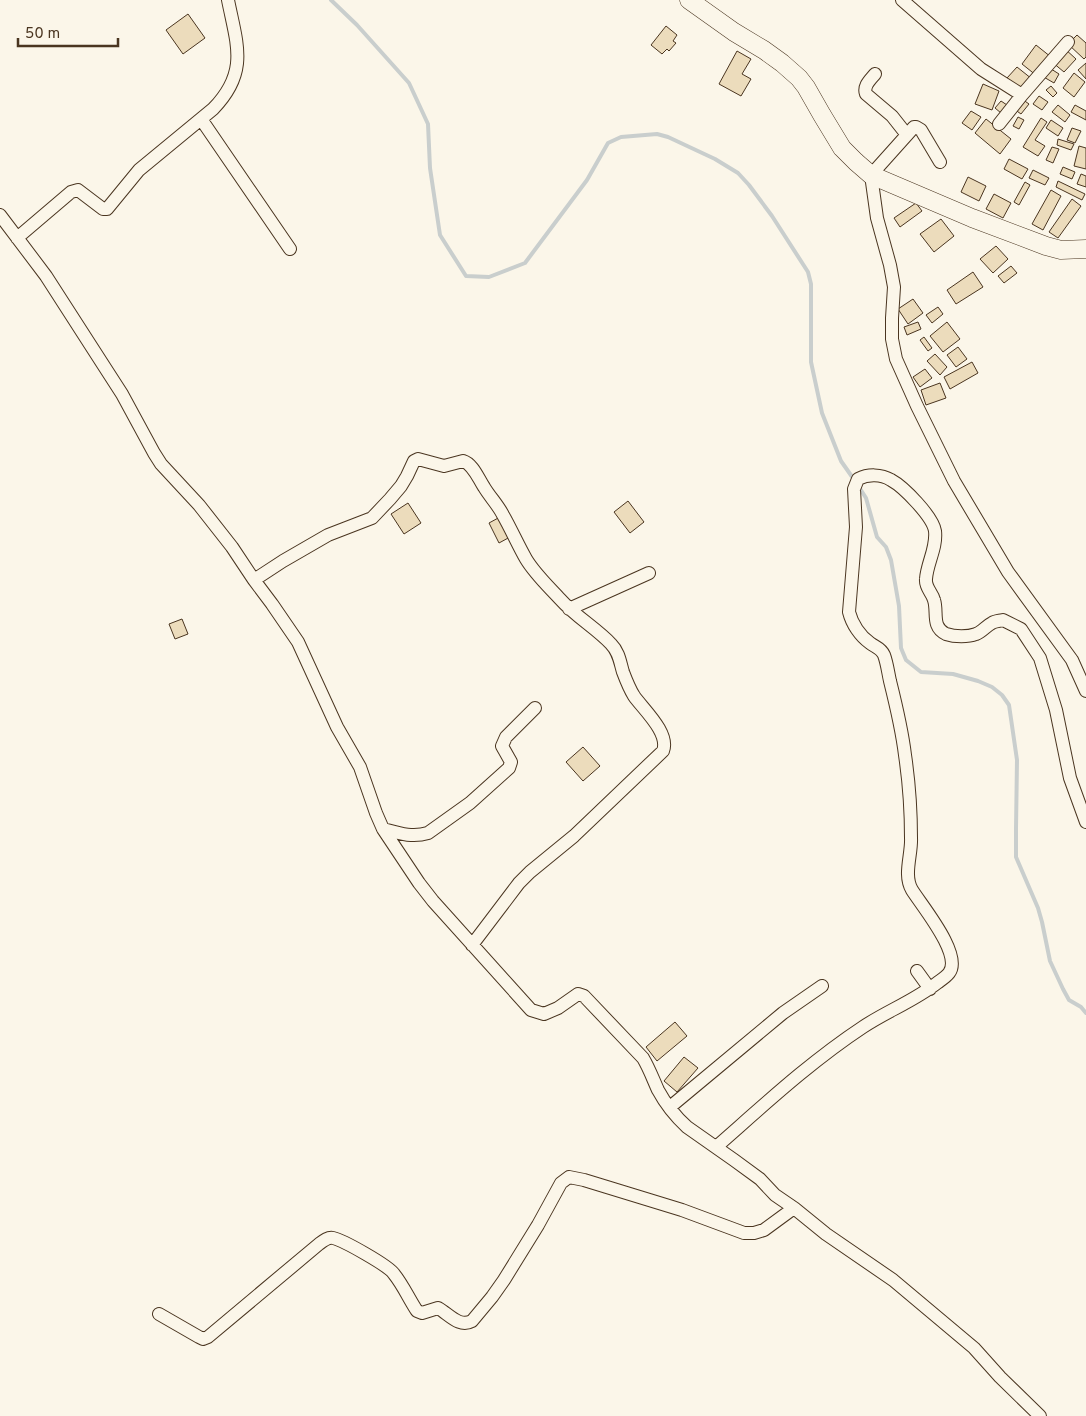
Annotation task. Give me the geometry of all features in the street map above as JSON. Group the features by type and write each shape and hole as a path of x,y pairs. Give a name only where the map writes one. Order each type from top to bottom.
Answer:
{"street":[{"path":"17,238 71,192 76,190 103,209 107,209 139,170 223,98 232,82 238,63 235,32 228,0"},
{"path":"689,0 734,32 776,58 799,78 842,148 871,175 1046,246 1061,250 1086,249"},
{"path":"902,0 981,69 1022,94"},
{"path":"1000,124 1022,94 1068,42"},
{"path":"875,74 866,86 866,94 892,116 908,136"},
{"path":"201,118 290,249"},
{"path":"871,175 916,127 921,130 940,162"},
{"path":"871,175 877,218 894,287 892,339 896,359 954,482 1008,572 1072,660 1086,691"},
{"path":"0,216 46,276 102,362 161,464 199,505 232,547 298,642 337,727 360,767 383,829 419,883 472,945 531,1010 544,1014 558,1008 578,994 584,996 643,1058 650,1068 659,1092 687,1127 760,1179 775,1195 826,1234 893,1280 974,1348 1000,1377 1040,1416"},
{"path":"254,580 283,561 328,536 372,518 401,486 414,461 418,459 444,466 463,461 470,466 502,513 527,560 544,582 569,609 595,629 620,656 622,670 631,691 653,719 663,739 664,746 657,757 574,836 519,883 472,945"},
{"path":"716,1147 795,1077 828,1051 864,1026 912,1001 930,989 949,974 951,968 952,960 946,940 912,890 908,879 911,840 909,788 898,713 885,659 881,650 870,643 859,632 850,612 856,527 854,489 858,479 877,476 892,480 923,509 933,523 935,543 926,582 934,600 937,624 942,631 947,634 970,636 978,634 992,623 1003,620 1021,629 1040,658 1056,710 1070,778 1086,822"},
{"path":"569,609 648,573"},
{"path":"383,829 408,835 422,834 433,829 470,804 509,768 511,762 502,746 503,742 536,708"},
{"path":"917,971 930,989"},
{"path":"670,1107 770,1023 822,986"},
{"path":"159,1314 199,1337 208,1337 319,1244 334,1238 387,1267 394,1273 417,1311 422,1313 438,1308 450,1318 468,1323 472,1321 492,1297 538,1225 561,1183 569,1178 584,1180 682,1210 744,1233 764,1230 794,1208"}],"building":[{"path":"188,14 205,38 183,54 166,30"},
{"path":"666,26 677,35 673,41 676,43 669,51 667,49 662,54 651,45"},
{"path":"1077,35 1086,43 1086,57 1084,59 1068,44"},
{"path":"1036,45 1051,57 1037,76 1022,64"},
{"path":"1064,48 1076,59 1064,72 1052,62"},
{"path":"737,51 751,59 742,74 751,79 741,96 719,84"},
{"path":"1086,63 1086,79 1078,70"},
{"path":"1017,67 1032,79 1022,91 1007,78"},
{"path":"1048,67 1059,74 1054,83 1042,76"},
{"path":"1074,73 1085,82 1074,97 1063,88"},
{"path":"983,84 999,91 992,110 975,104"},
{"path":"1051,86 1057,93 1053,97 1046,90"},
{"path":"1039,96 1048,102 1042,110 1033,104"},
{"path":"1022,99 1029,104 1021,114 1014,109"},
{"path":"1001,101 1007,105 1001,113 995,108"},
{"path":"1058,105 1070,115 1065,122 1052,112"},
{"path":"1075,105 1086,111 1086,120 1071,112"},
{"path":"971,111 981,117 972,130 962,123"},
{"path":"1018,117 1024,120 1019,129 1013,126"},
{"path":"1041,118 1047,122 1035,140 1045,146 1038,156 1023,147"},
{"path":"986,119 1011,139 1000,154 975,133"},
{"path":"1051,120 1063,128 1058,136 1046,128"},
{"path":"1072,128 1081,131 1075,143 1067,140"},
{"path":"1058,139 1074,144 1071,150 1057,145"},
{"path":"1079,146 1086,148 1086,169 1074,166"},
{"path":"1052,147 1059,149 1053,163 1046,160"},
{"path":"1009,159 1028,169 1022,179 1004,169"},
{"path":"1063,167 1075,172 1072,179 1060,174"},
{"path":"1033,170 1049,178 1045,185 1029,178"},
{"path":"1081,174 1086,176 1086,187 1077,184"},
{"path":"968,177 986,186 979,201 961,192"},
{"path":"1058,181 1085,194 1082,200 1056,187"},
{"path":"1025,182 1030,185 1019,205 1014,202"},
{"path":"1051,190 1061,196 1043,230 1032,224"},
{"path":"994,194 1011,203 1003,218 986,209"},
{"path":"1072,199 1081,206 1058,238 1049,232"},
{"path":"916,203 922,211 900,227 894,218"},
{"path":"941,219 954,236 934,252 920,234"},
{"path":"996,246 1008,259 993,273 980,259"},
{"path":"1011,266 1017,273 1004,283 998,276"},
{"path":"973,272 983,287 956,304 947,290"},
{"path":"913,299 923,313 908,324 898,309"},
{"path":"938,307 943,314 932,323 926,315"},
{"path":"918,322 921,329 907,335 904,327"},
{"path":"947,322 960,339 943,352 930,336"},
{"path":"924,337 932,348 928,351 920,340"},
{"path":"958,347 967,359 956,367 947,355"},
{"path":"935,354 947,367 940,375 927,361"},
{"path":"972,362 978,373 950,389 944,377"},
{"path":"925,369 932,378 920,387 913,377"},
{"path":"940,383 946,398 926,405 921,390"},
{"path":"628,501 644,522 630,533 614,512"},
{"path":"408,503 421,523 404,534 391,514"},
{"path":"500,517 510,537 499,543 489,523"},
{"path":"182,619 188,634 175,639 169,624"},
{"path":"583,747 600,766 583,781 566,762"},
{"path":"675,1022 687,1036 657,1061 646,1047"},
{"path":"684,1057 698,1068 677,1092 664,1081"}],"waterway":[{"path":"331,0 357,25 409,83 428,124 430,168 440,235 466,276 489,277 525,263 587,180 608,143 621,137 657,134 668,137 715,159 738,173 772,216 808,272 811,284 811,362 822,413 841,461 855,481"},
{"path":"859,487 866,498 877,537 886,547 891,560 899,606 901,648 906,660 921,672 953,674 992,687 1002,695 1009,705 1017,760 1016,857 1038,908 1050,961 1069,1000 1081,1007 1086,1013"}]}
